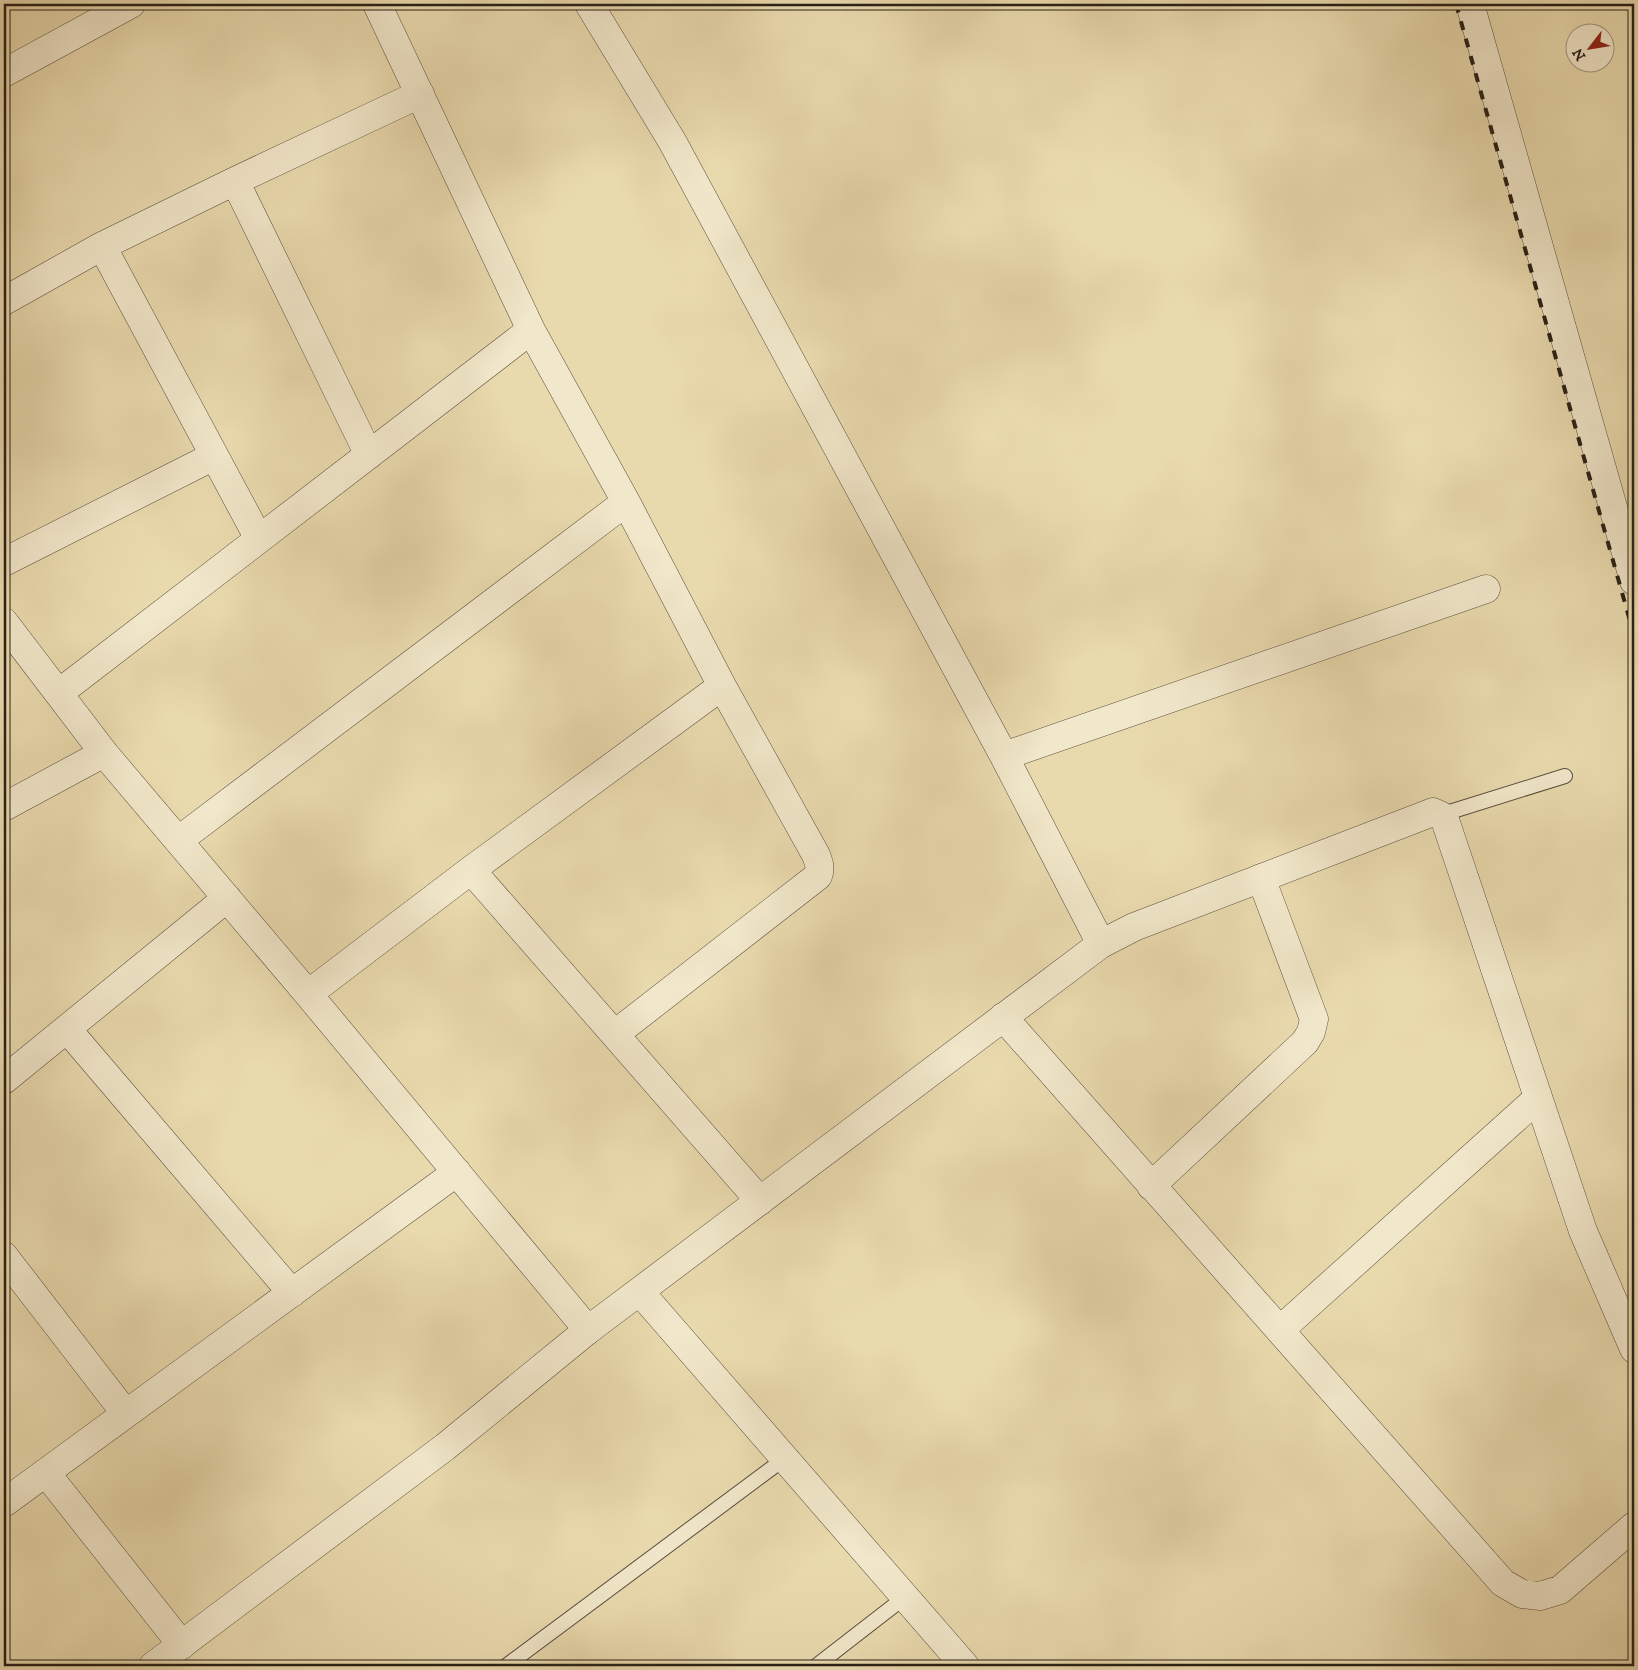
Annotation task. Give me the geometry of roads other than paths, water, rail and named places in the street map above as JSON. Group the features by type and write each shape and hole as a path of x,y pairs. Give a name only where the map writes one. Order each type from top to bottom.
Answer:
{"street":[{"path":"5,71 131,4"},
{"path":"377,4 531,330 626,502 722,686 816,855 820,871 818,876 615,1034"},
{"path":"589,4 672,141 1004,756 1101,944"},
{"path":"1470,4 1634,581"},
{"path":"4,301 102,246 420,94"},
{"path":"235,181 369,455"},
{"path":"102,246 259,539"},
{"path":"59,694 531,330"},
{"path":"4,562 214,456"},
{"path":"178,840 626,502"},
{"path":"1004,756 1486,589"},
{"path":"4,622 104,753 588,1330"},
{"path":"308,994 471,870 722,686"},
{"path":"4,807 104,753"},
{"path":"152,1666 445,1447 588,1330 1101,944 1134,927 1433,812 1445,820 1582,1231 1634,1350"},
{"path":"471,870 760,1201"},
{"path":"1151,1186 1304,1042 1311,1032 1314,1019 1261,878"},
{"path":"4,1080 227,898"},
{"path":"1003,1017 1503,1583 1522,1594 1540,1596 1560,1590 1634,1526"},
{"path":"67,1029 292,1293"},
{"path":"1280,1330 1538,1098"},
{"path":"4,1504 457,1172"},
{"path":"4,1256 126,1414"},
{"path":"640,1292 965,1666"},
{"path":"46,1473 182,1645"}],"lane":[{"path":"1440,815 1565,776"},
{"path":"506,1666 784,1459"},
{"path":"816,1666 905,1597"}],"railway":[{"path":"1456,4 1634,635"}]}
